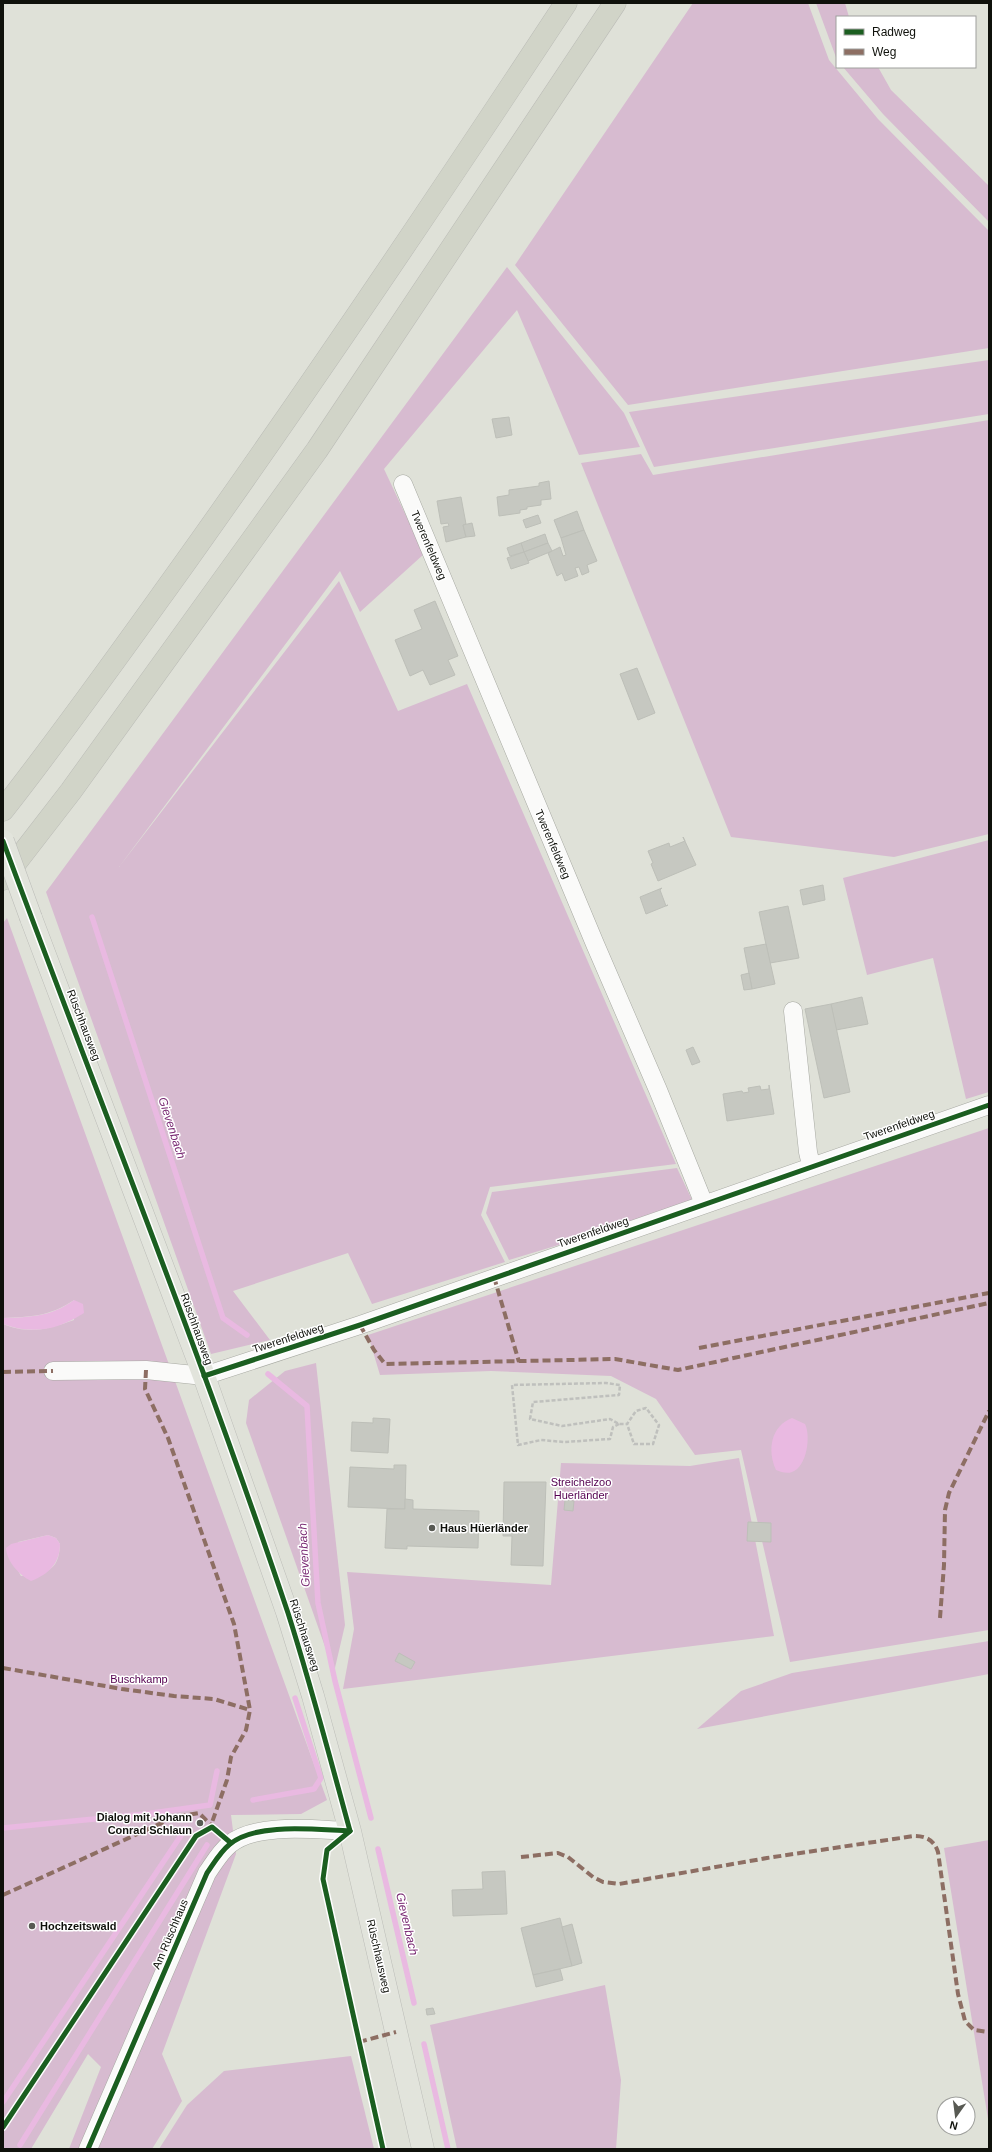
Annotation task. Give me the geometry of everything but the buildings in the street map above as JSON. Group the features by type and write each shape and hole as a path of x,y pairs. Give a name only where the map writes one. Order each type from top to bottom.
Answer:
{"highway":[{"path":"3,810 116,659 283,426 413,235 566,3"},
{"path":"3,879 72,791 317,450 447,258 616,3"}],"main road":[{"name":"Rüschhausweg","path":"3,841 204,1376 287,1612 314,1696 350,1831 423,2149"}],"street":[{"name":"Twerenfeldweg","path":"403,484 592,937 658,1090 704,1204"},
{"path":"793,1011 808,1152 811,1165"},
{"name":"Twerenfeldweg","path":"204,1376 360,1325 811,1165 989,1104"},
{"name":"Rüschhausweg","path":"54,1370 146,1370 204,1376"},
{"name":"Am Rüschhaus","path":"88,2149 207,1873 218,1856 231,1843 246,1836 265,1831 289,1829 350,1831"}],"path":[{"path":"619,1424 610,1419 562,1426 530,1419 533,1402 619,1395 620,1385 606,1383 512,1384 518,1445 541,1440 564,1442 610,1439 613,1427 619,1424 627,1424"},
{"path":"646,1408 659,1425 653,1444 634,1444 627,1424 636,1411 646,1408"}],"green space":[{"path":"693,3 808,3 829,60 878,119 989,231 989,348 628,405 515,265"},
{"path":"816,3 845,3 849,16 836,16 836,57"},
{"path":"844,68 879,68 891,90 989,186 989,222 883,114"},
{"path":"507,267 624,413 640,447 579,455 517,310 384,469 424,554 360,612 340,571 119,867 339,581 398,711 467,684 676,1164 490,1187 481,1215 505,1262 372,1304 348,1253 233,1291 270,1340 211,1354 46,892"},
{"path":"989,360 989,414 654,467 629,412"},
{"path":"989,420 989,834 894,857 731,837 581,463 641,454 653,475"},
{"path":"989,840 989,1092 966,1099 933,958 867,975 843,878"},
{"name":"Buschkamp","path":"7,918 327,1800 301,1814 231,1815 236,1854 162,2054 182,2101 152,2149 69,2149 101,2067 88,2054 31,2149 3,2149 3,1324 22,1329 39,1330 74,1320 74,1300 57,1309 40,1315 3,1318 3,923","holes":["48,1535 56,1538 60,1544 59,1554 54,1566 44,1572 21,1576 17,1569 18,1542"]},
{"path":"989,1128 989,1630 790,1662 741,1450 695,1455 656,1399 611,1376 491,1371 380,1375 368,1335"},
{"path":"677,1168 694,1204 509,1260 486,1213 492,1192"},
{"path":"316,1363 345,1625 334,1672 246,1423 249,1400 285,1371"},
{"name":"Streichelzoo Huerländer","path":"739,1458 774,1636 343,1689 354,1629 347,1572 551,1585 561,1463 690,1466"},
{"path":"989,1641 989,1674 697,1729 741,1691 792,1673"},
{"path":"989,1840 989,2125 944,1848"},
{"path":"605,1985 621,2080 616,2149 457,2149 430,2025"},
{"path":"351,2056 374,2149 159,2149 187,2105 224,2071"}],"shaded area":[{"path":"74,1300 83,1304 84,1313 55,1327 35,1330 3,1324 3,1318 49,1313"},
{"path":"792,1418 805,1424 808,1436 806,1451 801,1464 792,1472 786,1473 776,1470 773,1462 772,1447 775,1433 779,1427"},
{"path":"48,1535 56,1538 60,1544 58,1557 56,1562 48,1571 31,1581 14,1568 6,1548 11,1544"}],"waterway":[{"name":"Gievenbach","path":"92,917 223,1318 247,1335"},
{"name":"Gievenbach","path":"268,1374 307,1406 318,1603 335,1681 371,1818"},
{"path":"253,1800 314,1789 321,1778 295,1698"},
{"path":"3,1828 145,1814 210,1805 217,1771"},
{"path":"3,2102 186,1828"},
{"path":"20,2145 207,1845"},
{"name":"Gievenbach","path":"378,1849 414,2003"},
{"name":"Gievenbach","path":"424,2044 448,2149"}],"marked path":[{"path":"494,1277 519,1362"},
{"path":"699,1348 989,1293"},
{"path":"360,1325 374,1350 385,1364 615,1359 678,1370 989,1303"},
{"path":"146,1370 145,1389 168,1438 234,1624 250,1710 246,1730 231,1757 227,1780 210,1828"},
{"path":"3,1372 53,1371"},
{"path":"940,1618 944,1565 945,1510 949,1493 989,1411"},
{"path":"3,1668 122,1689 174,1696 214,1699 250,1710"},
{"path":"3,1895 175,1817 199,1813 215,1829"},
{"path":"521,1857 558,1853 568,1857 593,1877 603,1882 619,1884 767,1858 914,1836 926,1838 934,1844 938,1852 958,1994 965,2021 974,2030 989,2032"},
{"path":"359,2042 396,2032"}],"cycle path":[{"path":"3,841 185,1322 255,1516 288,1613 350,1831"},
{"path":"204,1376 360,1325 989,1105"},
{"path":"3,2127 196,1836 212,1827 231,1843"},
{"path":"88,2149 207,1873 220,1854 226,1847 242,1837 271,1830 305,1829 350,1831"},
{"path":"350,1831 327,1850 323,1879 383,2149"}],"place":[{"name":"Haus Hüerländer","path":"432,1528"},
{"name":"Dialog mit Johann Conrad Schlaun","path":"200,1823"},
{"name":"Hochzeitswald","path":"32,1926"}]}
